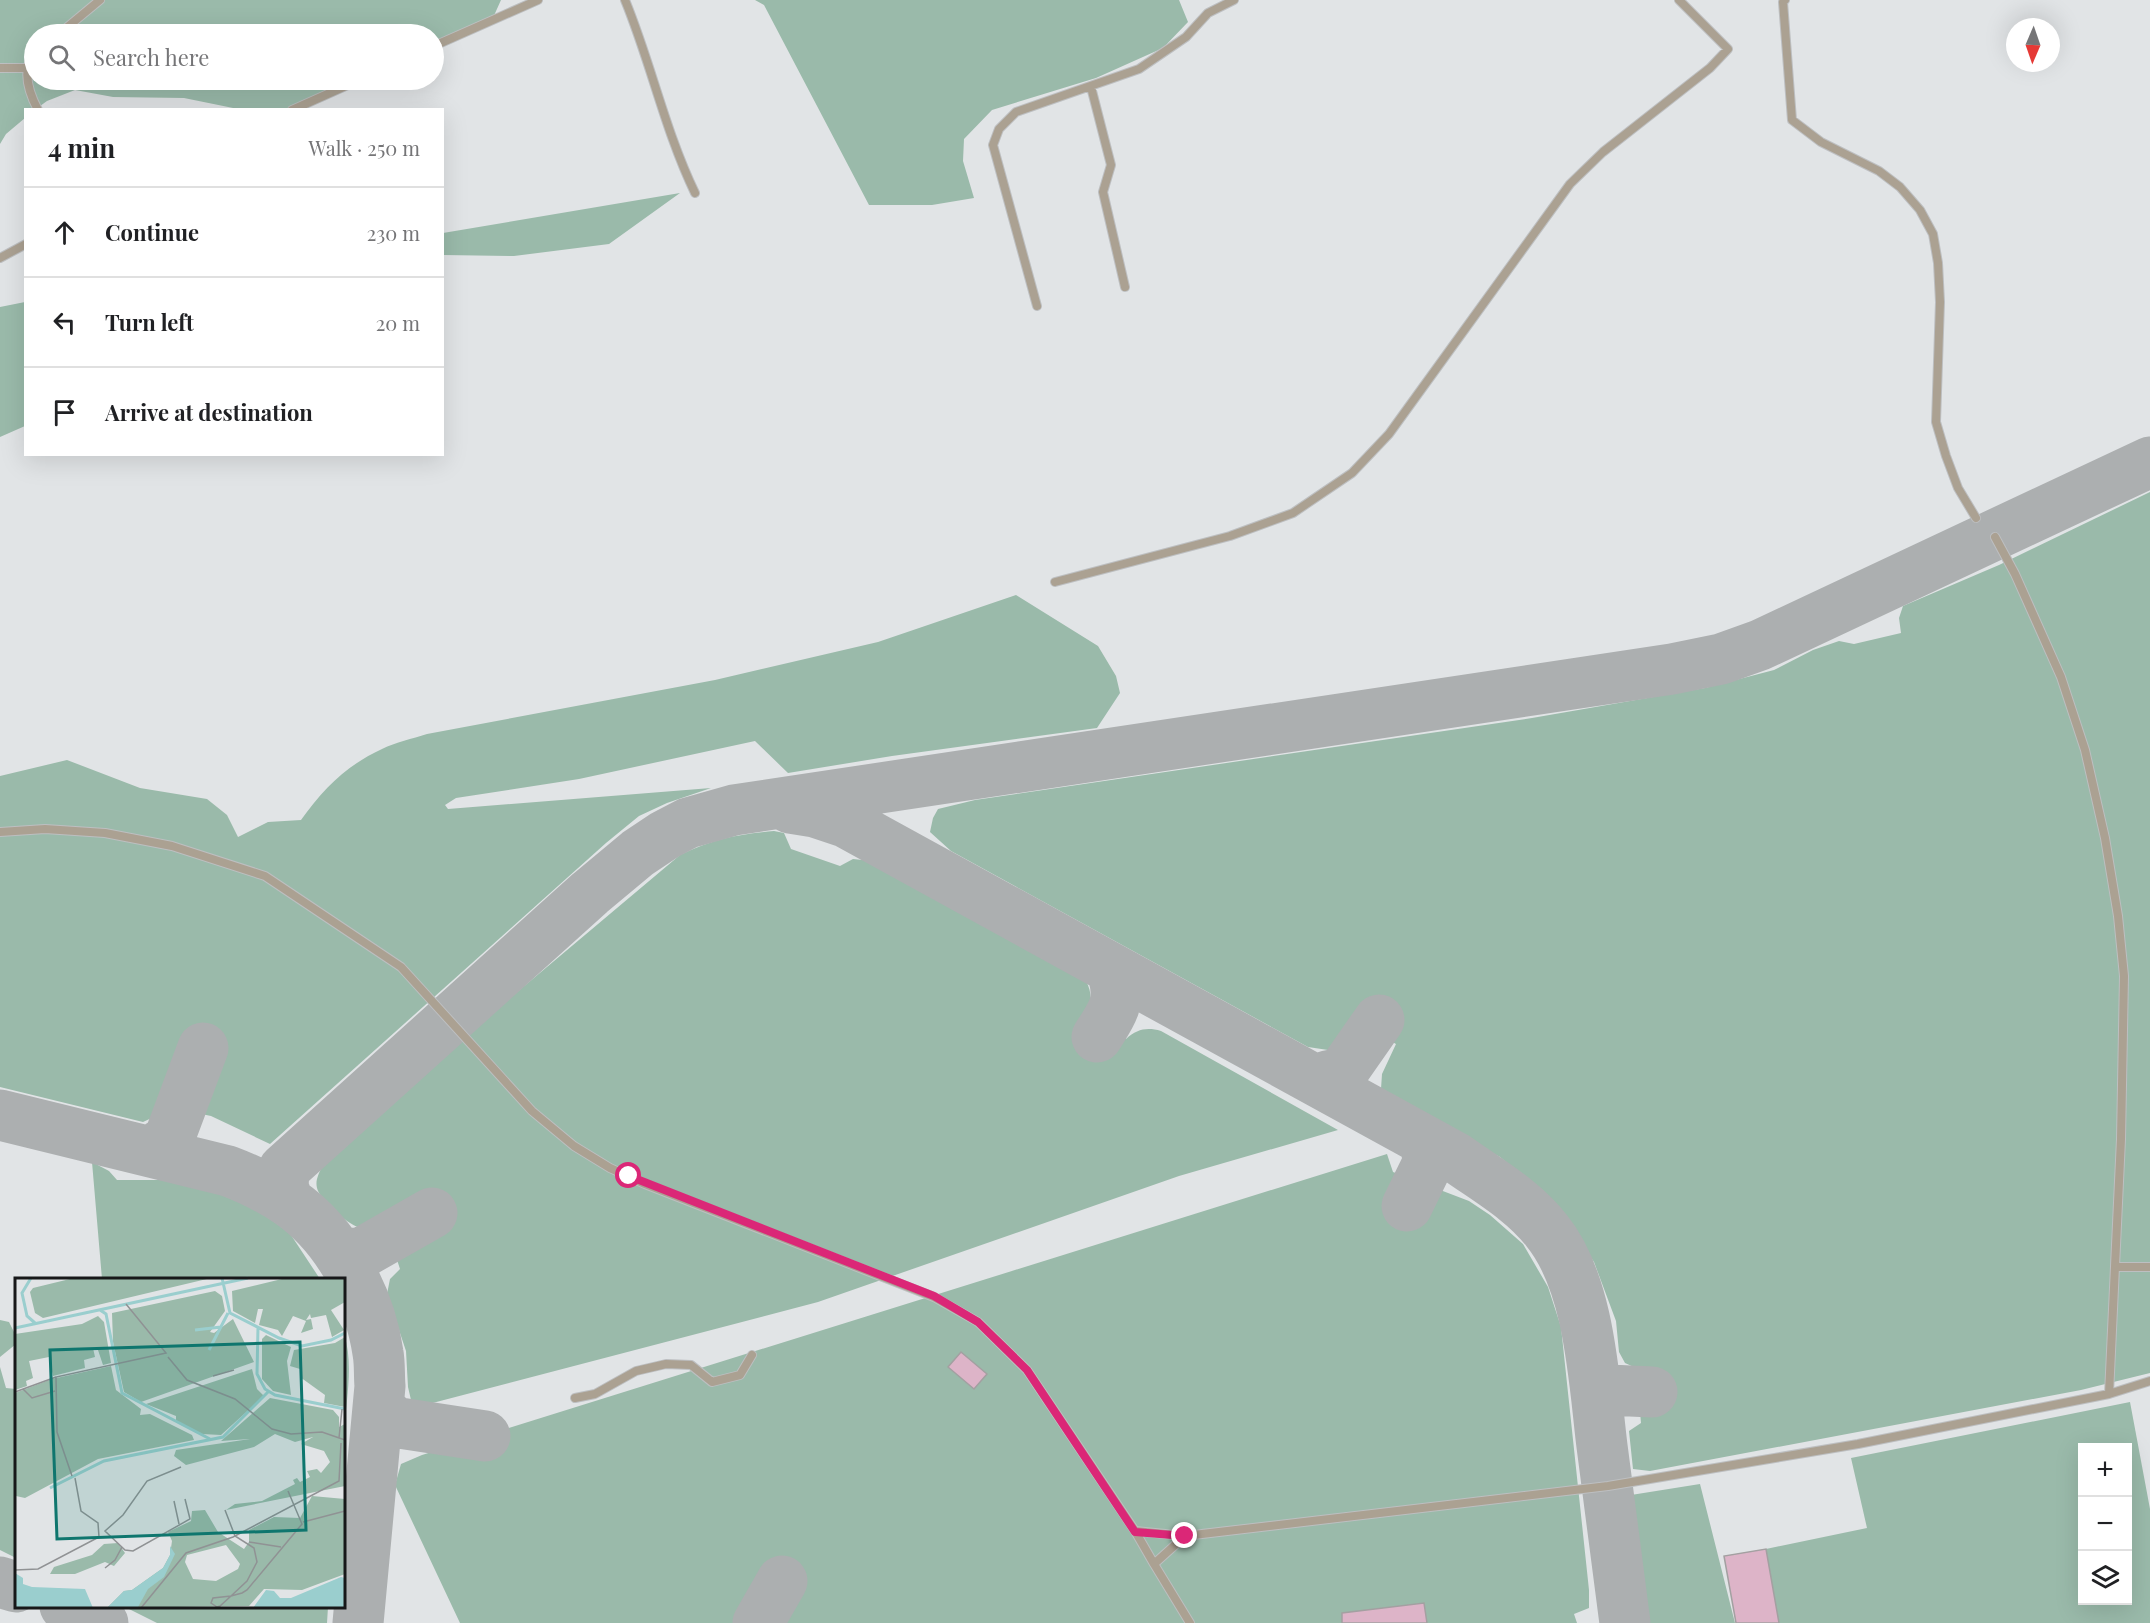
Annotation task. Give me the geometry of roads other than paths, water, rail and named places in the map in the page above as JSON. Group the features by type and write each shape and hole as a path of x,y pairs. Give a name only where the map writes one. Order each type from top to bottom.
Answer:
{"lane":[{"path":"71,24 100,0"},
{"path":"444,42 538,0"},
{"path":"625,0 636,26 679,158 694,193"},
{"path":"1037,306 993,145 999,129 1016,112 1139,69 1186,37 1208,13 1234,0"},
{"path":"1055,582 1230,536 1283,517 1293,513 1352,473 1389,434 1570,184 1603,152 1710,68 1728,49 1679,0"},
{"path":"1785,0 1783,2 1792,120 1821,142 1879,171 1900,187 1920,210 1933,234 1938,264 1940,302 1936,422 1958,488 1976,518"},
{"path":"0,68 24,68"},
{"path":"1091,87 1111,165 1103,192 1125,287"},
{"path":"28,90 37,108"},
{"path":"296,108 337,90"},
{"path":"0,258 24,245"},
{"path":"1995,537 2015,574 2061,677 2085,750 2105,838 2118,916 2124,976 2116,1267 2109,1394"},
{"path":"0,832 45,829 105,833 172,846 264,876 401,967 532,1111 574,1146 610,1168 645,1184 934,1296 978,1322 1027,1370 1135,1532 1190,1623"},
{"path":"2116,1267 2150,1266"},
{"path":"575,1398 595,1394 636,1371 666,1364 691,1365 712,1382 740,1375 752,1355"},
{"path":"1135,1532 1185,1536 1608,1486 1858,1444 2109,1394 2150,1380"},
{"path":"1154,1564 1185,1536"}]}
